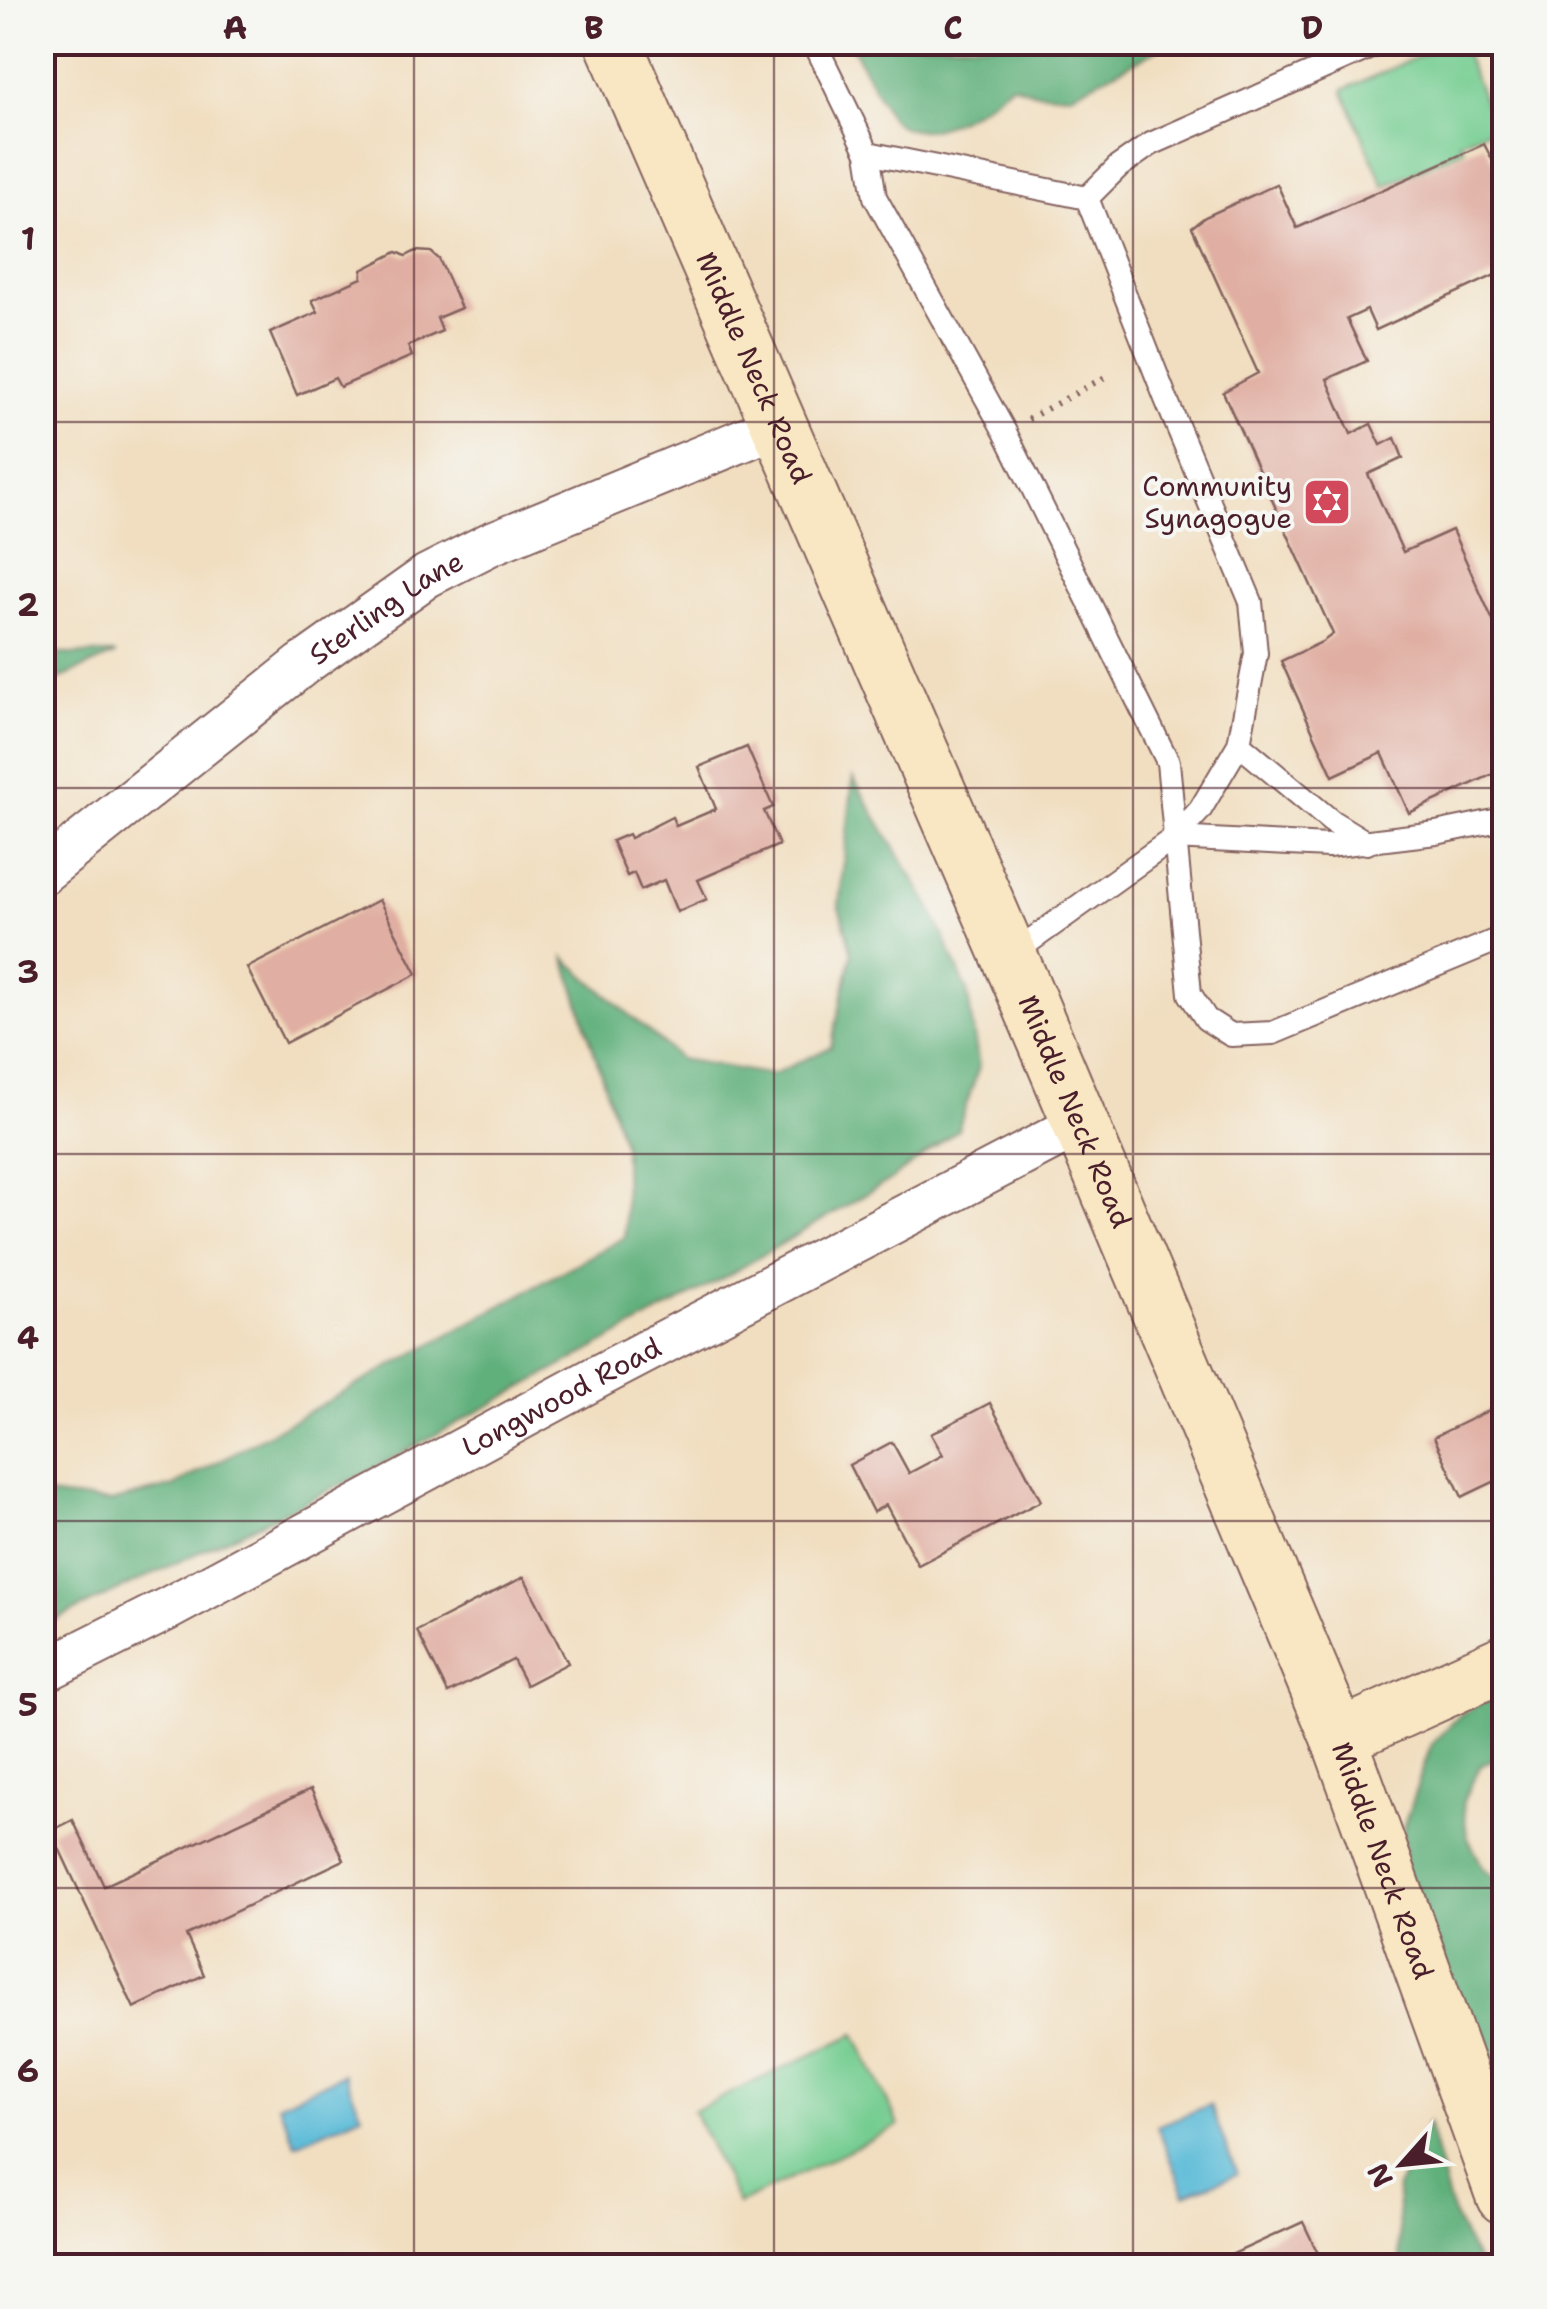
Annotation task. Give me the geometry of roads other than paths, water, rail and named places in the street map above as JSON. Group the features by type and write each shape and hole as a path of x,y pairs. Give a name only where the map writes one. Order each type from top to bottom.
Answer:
{"main road":[{"name":"Middle Neck Road","path":"622,49 777,426 1009,956 1338,1738 1504,2196"},
{"path":"1338,1738 1504,1663"}],"street":[{"name":"Sterling Lane","path":"42,874 302,665 426,576 490,544 777,426"},
{"name":"Longwood Road","path":"42,1672 1079,1125"}],"lane":[{"path":"814,42 868,153 875,197 1005,432 1168,762 1190,994 1206,1019 1230,1034 1273,1033 1504,937"},
{"path":"1087,198 1118,167 1151,144 1382,42"},
{"path":"868,153 1087,198"},
{"path":"1009,956 1174,838 1200,810 1239,744 1256,652 1250,602 1087,198"},
{"path":"1239,744 1331,821 1368,842"},
{"path":"1174,838 1328,846 1504,819"}],"water":[{"path":"344,2074 362,2115 296,2144 278,2104"},
{"path":"1210,2105 1237,2174 1185,2194 1157,2126"}],"place":[{"name":"Community Synagogue","path":"1327,502"}]}
